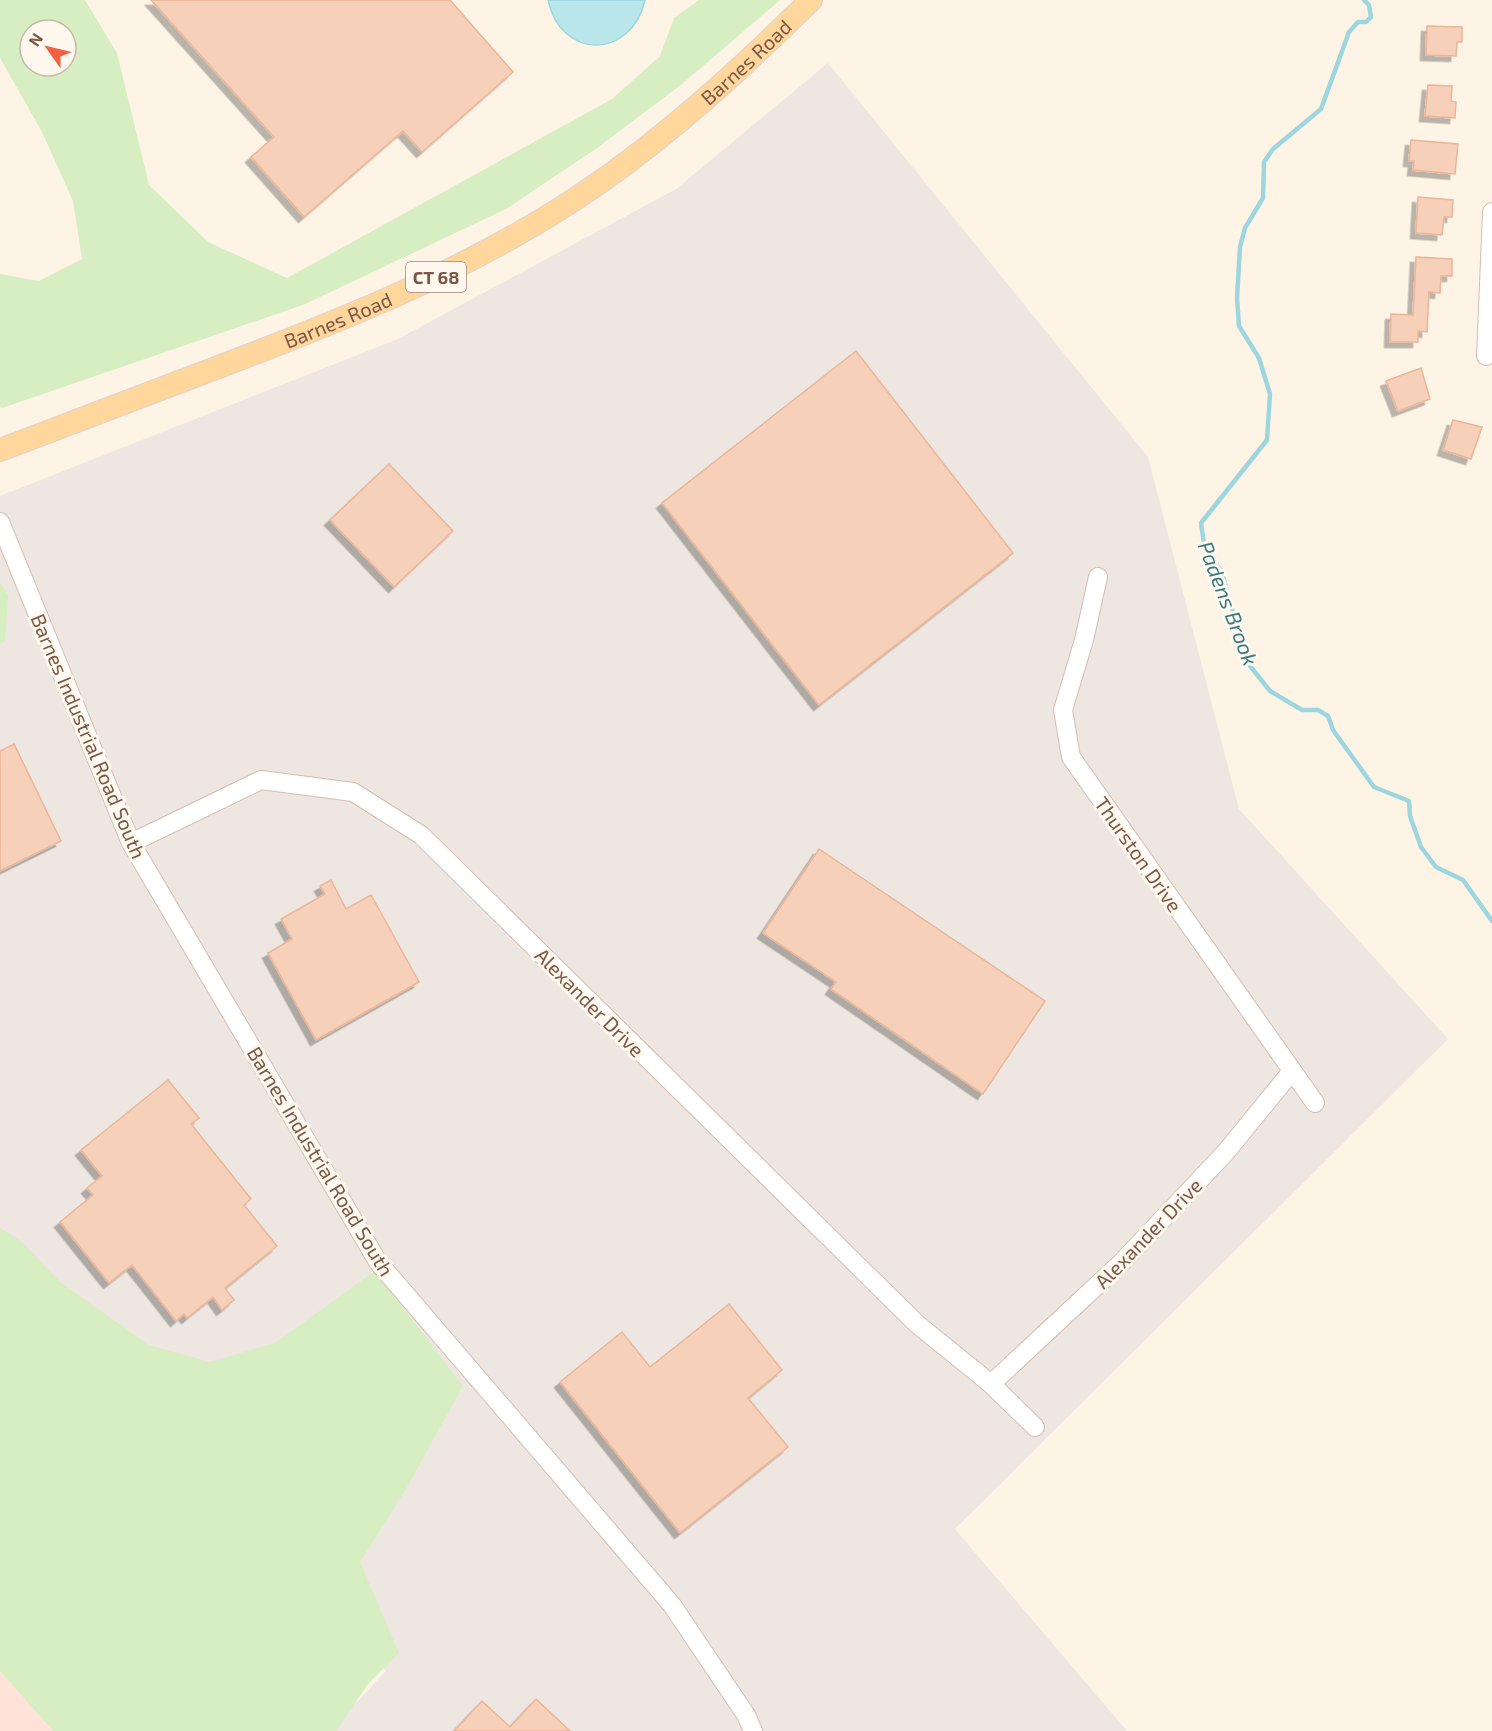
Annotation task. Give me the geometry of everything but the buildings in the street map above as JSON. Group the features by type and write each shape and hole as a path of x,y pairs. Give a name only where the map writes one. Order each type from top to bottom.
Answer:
{"main road":[{"name":"Barnes Road","path":"0,450 367,309 469,261 566,205 656,141 742,68 811,0"}],"street":[{"path":"1486,356 1492,212"},
{"name":"Barnes Industrial Road South","path":"0,522 131,843 378,1263 672,1605 746,1715 753,1731"},
{"name":"Thurston Drive","path":"1098,577 1084,640 1063,710 1071,756 1315,1103"},
{"name":"Alexander Drive","path":"131,843 261,780 353,792 421,835 917,1324 991,1384 1035,1427"},
{"name":"Alexander Drive","path":"991,1384 1122,1262 1225,1153 1292,1071"}],"shaded area":[{"path":"828,63 1148,457 1239,809 1448,1039 955,1529 1127,1731 329,1731 386,1671 0,1278 0,496 398,339 676,189"},
{"path":"0,1671 53,1731 0,1731"}],"green space":[{"path":"0,0 85,0 117,53 149,185 208,242 287,278 612,99 660,56 674,18 699,0 780,0 682,84 597,148 506,209 303,305 2,408 0,407 0,274 39,281 82,259 73,201 42,132 0,58"},
{"path":"0,582 8,596 5,641 0,644"},
{"path":"0,1228 21,1241 61,1283 149,1345 210,1362 275,1343 375,1271 463,1386 406,1489 360,1562 399,1653 368,1684 336,1731 53,1731 0,1671"}],"water":[{"path":"548,0 645,0 637,20 626,34 612,42 596,45 581,42 567,34 555,20"}],"waterway":[{"name":"Padens Brook","path":"1364,0 1369,5 1371,17 1366,22 1358,22 1349,32 1321,109 1273,149 1264,162 1263,198 1245,228 1240,247 1237,298 1239,326 1259,358 1270,394 1267,440 1201,523 1204,544 1222,573 1247,662 1270,691 1302,710 1318,710 1328,716 1333,730 1374,787 1409,801 1410,816 1421,847 1436,867 1463,880 1492,921"}]}
